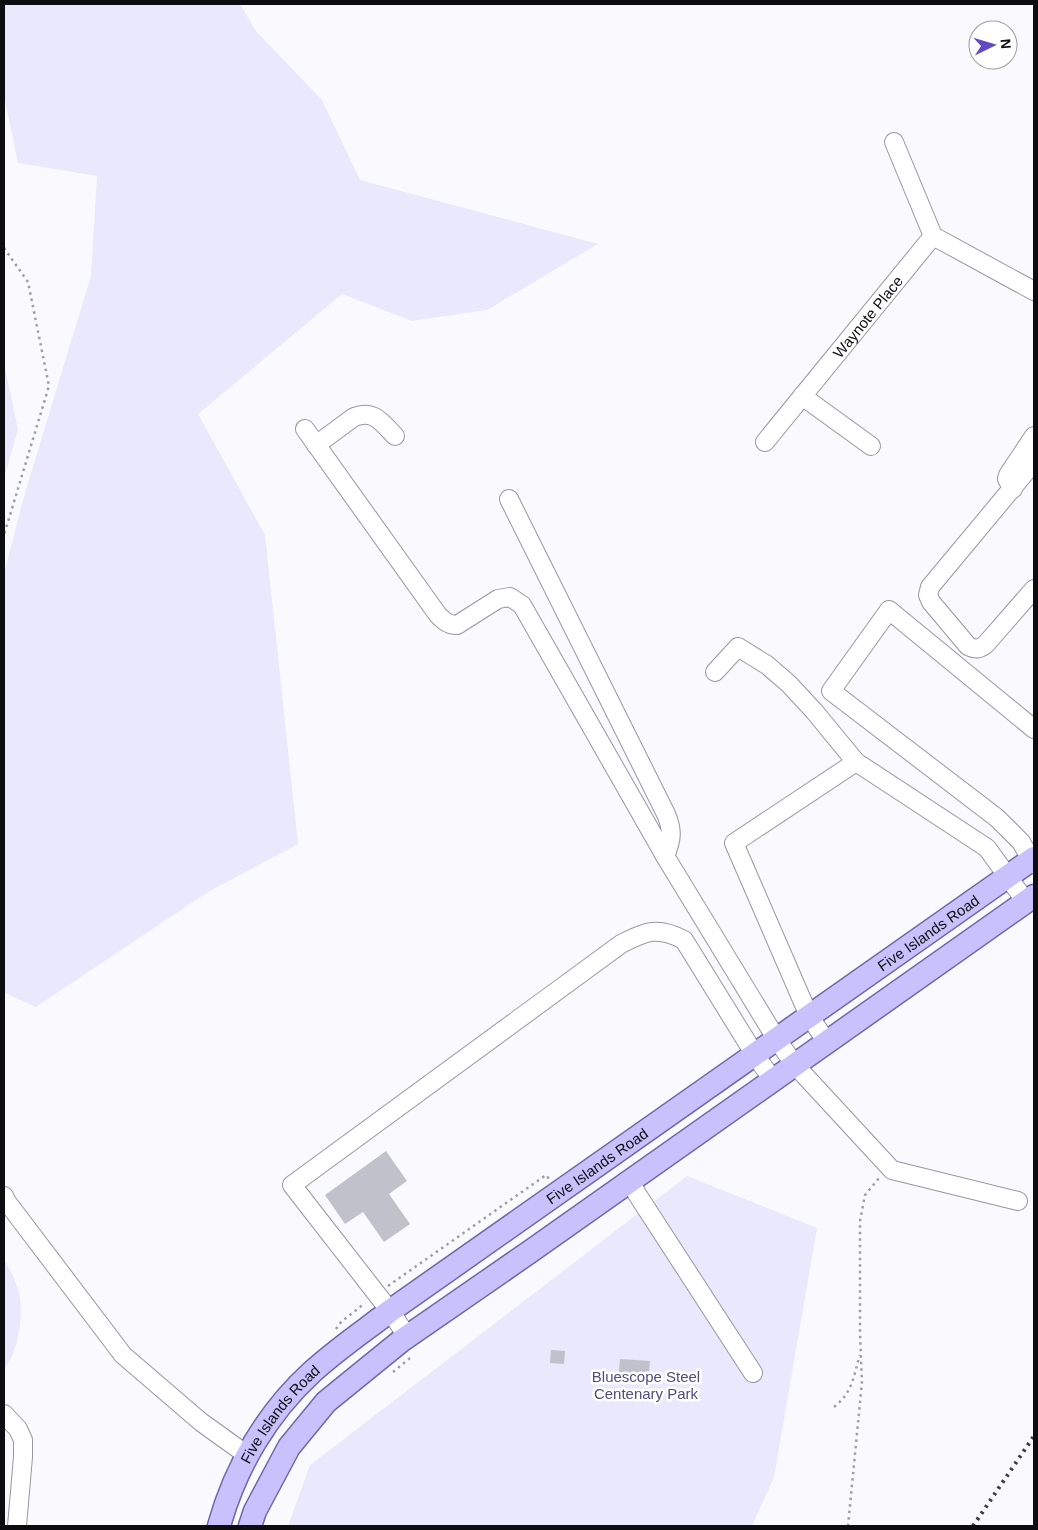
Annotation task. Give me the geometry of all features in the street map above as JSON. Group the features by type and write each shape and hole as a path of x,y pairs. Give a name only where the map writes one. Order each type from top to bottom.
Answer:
{"main road":[{"name":"Five Islands Road","path":"218,1526 247,1455 273,1415 298,1385 338,1350 390,1311 809,1016 1033,861"},
{"name":"Five Islands Road","path":"250,1526 255,1511 290,1446 326,1402 407,1336 531,1251 1030,899"}],"street":[{"path":"894,142 933,236 1034,291"},
{"name":"Waynote Place","path":"765,442 933,236"},
{"path":"802,396 871,446"},
{"path":"316,445 354,417 361,414 369,414 376,417 395,436"},
{"path":"304,429 438,615 446,623 457,625 498,599 510,597 522,605 665,856 777,1040 795,1064 892,1170 1018,1201"},
{"path":"1013,489 1009,484 1008,475 1034,436"},
{"path":"1034,462 930,587 928,595 931,602 968,646 975,649 986,644 1034,589"},
{"path":"509,500 666,814 672,834 665,856"},
{"path":"1033,861 1021,842 997,818 831,692 889,610 1034,729"},
{"path":"715,672 738,647 767,665 814,711 856,762 987,848 1009,877 1030,899"},
{"path":"826,1042 809,1016 734,843 856,762"},
{"path":"407,1336 390,1311 292,1185 621,944 641,934 657,930 671,933 684,940 755,1055 773,1080"},
{"path":"630,1180 637,1194 753,1373"},
{"path":"4,1196 123,1355 201,1422 247,1455"},
{"path":"4,1414 18,1429 23,1440 17,1526"}],"path":[{"path":"4,248 28,282 49,386 4,535"},
{"path":"848,1526 862,1382 860,1221 865,1195 882,1176 892,1170"},
{"path":"834,1407 844,1398 849,1390 861,1352"}],"green space":[{"path":"4,4 240,4 256,31 322,100 360,180 598,244 487,310 412,321 342,294 198,414 265,535 298,844 208,892 36,1007 5,993 4,982 4,573 25,493 91,276 97,176 18,163 4,96"},
{"path":"4,363 18,430 4,478"},
{"name":"Bluescope Steel Centenary Park","path":"687,1176 817,1228 774,1477 752,1526 288,1526 310,1465"},
{"path":"4,1262 7,1264 17,1286 21,1312 16,1344 13,1354 4,1369"}],"building":[{"path":"386,1151 407,1181 389,1194 410,1224 384,1242 363,1212 345,1224 325,1195"},
{"path":"551,1350 565,1351 564,1364 550,1363"},
{"path":"620,1359 650,1361 648,1384 618,1381"}],"railway":[{"path":"973,1526 1034,1436"}]}
